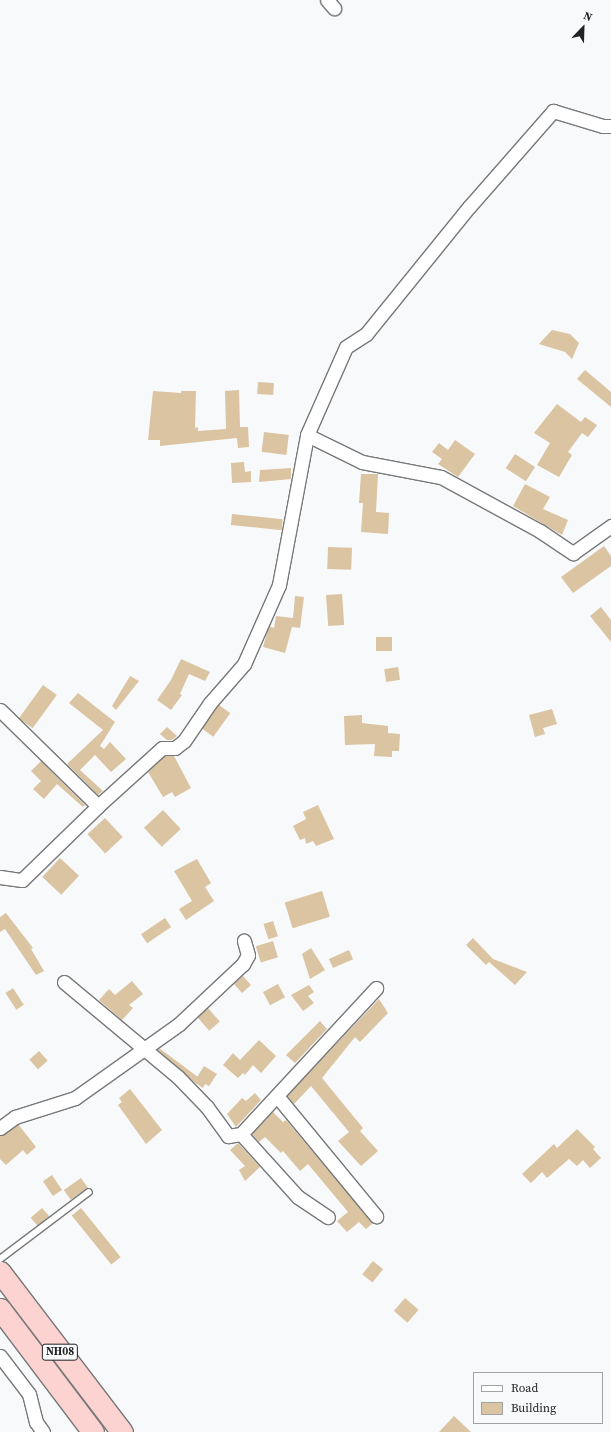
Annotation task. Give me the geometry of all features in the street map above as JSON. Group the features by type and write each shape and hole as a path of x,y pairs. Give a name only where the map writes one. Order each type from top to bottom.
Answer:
{"highway":[{"name":"NH08","path":"0,1272 122,1432"},
{"name":"NH08","path":"0,1309 93,1432"}],"street":[{"path":"0,877 22,880 98,806 162,748 175,748 184,741 210,703 244,664 280,585 307,435 346,346 366,334 469,206 553,111 603,126 611,126"},
{"path":"307,435 362,462 441,477 540,531 573,553 611,526"},
{"path":"0,710 98,806"},
{"path":"0,1128 15,1116 75,1098 179,1024 243,964 248,955 244,941"},
{"path":"64,982 178,1077 207,1107 228,1136 241,1134 376,988"},
{"path":"276,1096 376,1216"},
{"path":"241,1134 298,1197 328,1217"},
{"path":"0,1356 29,1394 36,1422 43,1432"}],"lane":[{"path":"0,1259 89,1192"}],"building":[{"path":"552,330 570,334 579,343 572,359 565,352 539,344"},
{"path":"585,370 611,392 611,407 577,379"},
{"path":"258,382 274,383 273,395 257,394"},
{"path":"239,390 240,427 248,427 249,447 238,448 237,438 160,446 160,440 148,440 153,391 181,393 181,391 196,391 195,428 198,427 198,431 226,429 225,391"},
{"path":"557,404 581,422 585,417 597,425 588,437 582,433 568,452 572,455 559,477 537,465 550,443 534,433"},
{"path":"264,432 289,435 286,455 262,452"},
{"path":"455,440 475,454 458,477 438,464 442,459 432,452 439,443 448,450"},
{"path":"515,454 535,467 526,481 506,468"},
{"path":"244,462 245,472 251,471 251,482 232,483 231,463"},
{"path":"291,468 291,479 259,482 260,470"},
{"path":"361,474 378,474 376,512 389,513 388,534 361,532 363,503 359,503"},
{"path":"525,484 550,497 543,509 568,520 562,535 513,506"},
{"path":"232,514 283,519 282,530 231,525"},
{"path":"604,546 611,556 611,566 573,593 561,577"},
{"path":"328,547 352,548 351,570 327,569"},
{"path":"342,594 344,625 328,626 326,595"},
{"path":"295,596 304,597 300,628 292,627 285,653 263,647 269,626 274,628 276,616 293,618"},
{"path":"601,607 611,620 611,642 590,616"},
{"path":"376,637 392,637 392,651 376,651"},
{"path":"181,659 210,672 205,681 189,674 180,694 182,695 171,710 157,700 171,680"},
{"path":"398,667 400,680 386,682 384,669"},
{"path":"130,676 139,681 116,710 112,706"},
{"path":"43,685 57,695 33,728 19,718"},
{"path":"78,693 115,722 100,746 104,749 110,742 126,759 111,772 95,755 80,770 103,791 98,795 67,764 103,730 69,703"},
{"path":"219,705 230,713 213,737 202,728"},
{"path":"552,709 557,724 543,728 545,734 535,737 529,715"},
{"path":"362,715 362,723 388,726 388,733 400,734 399,751 392,751 392,757 374,756 375,744 345,745 344,716"},
{"path":"167,727 177,736 172,740 167,740 160,734"},
{"path":"165,756 174,756 191,788 175,797 172,792 163,797 148,772"},
{"path":"41,761 85,805 83,807 57,784 44,799 33,789 41,781 31,771"},
{"path":"318,805 334,839 316,846 313,841 306,844 305,838 300,840 293,826 306,819 303,812"},
{"path":"163,810 181,829 162,847 144,828"},
{"path":"105,818 123,837 105,853 87,834"},
{"path":"60,858 79,876 61,895 42,877"},
{"path":"197,859 211,883 205,887 214,901 186,920 179,909 192,901 174,871"},
{"path":"322,891 330,917 293,928 285,902"},
{"path":"6,913 33,948 31,949 44,971 36,975 5,929 0,932 0,917"},
{"path":"165,918 171,927 147,943 141,934"},
{"path":"273,921 278,936 268,939 263,924"},
{"path":"473,938 493,959 527,972 515,985 489,962 486,965 466,945"},
{"path":"273,941 278,957 261,963 256,946"},
{"path":"311,948 325,970 310,979 302,954"},
{"path":"349,950 353,959 333,968 329,959"},
{"path":"243,976 251,985 242,993 234,984"},
{"path":"132,981 143,994 129,1005 133,1008 122,1020 99,1000 109,989 115,995"},
{"path":"278,984 285,997 270,1005 263,992"},
{"path":"309,985 314,992 308,996 314,1003 303,1011 291,995"},
{"path":"13,988 24,1005 16,1010 5,993"},
{"path":"379,999 388,1013 360,1042 355,1037 322,1078 363,1128 360,1131 378,1151 361,1166 338,1141 349,1132 311,1086 294,1104 287,1096"},
{"path":"208,1008 220,1022 209,1031 197,1017"},
{"path":"320,1021 327,1029 295,1063 286,1055"},
{"path":"259,1040 276,1056 261,1073 253,1065 245,1075 243,1073 238,1078 223,1065 233,1053 240,1060"},
{"path":"159,1048 198,1077 194,1082 157,1049"},
{"path":"39,1051 48,1061 38,1069 29,1060"},
{"path":"204,1066 217,1074 209,1086 205,1084 203,1088 194,1082"},
{"path":"130,1089 162,1130 146,1144 118,1105 122,1102 119,1098"},
{"path":"255,1093 261,1100 236,1127 227,1114 242,1098 246,1101"},
{"path":"273,1112 283,1122 286,1120 373,1223 366,1229 359,1222 347,1232 337,1221 348,1212 308,1164 300,1171 283,1151 281,1153 265,1137 259,1142 252,1134"},
{"path":"18,1124 36,1147 27,1155 23,1150 6,1165 0,1159 0,1136"},
{"path":"577,1129 595,1147 593,1149 601,1158 590,1168 583,1160 577,1166 569,1159 547,1178 542,1172 531,1183 522,1174 554,1144 557,1148"},
{"path":"238,1143 260,1167 245,1181 239,1170 245,1166 230,1150"},
{"path":"52,1175 62,1190 53,1196 43,1181"},
{"path":"81,1178 88,1188 71,1200 64,1190"},
{"path":"42,1208 49,1216 38,1226 31,1218"},
{"path":"81,1208 121,1257 111,1265 72,1216"},
{"path":"373,1261 383,1269 372,1282 362,1274"},
{"path":"405,1298 419,1310 407,1323 394,1311"},
{"path":"454,1416 471,1432 439,1432"}]}
